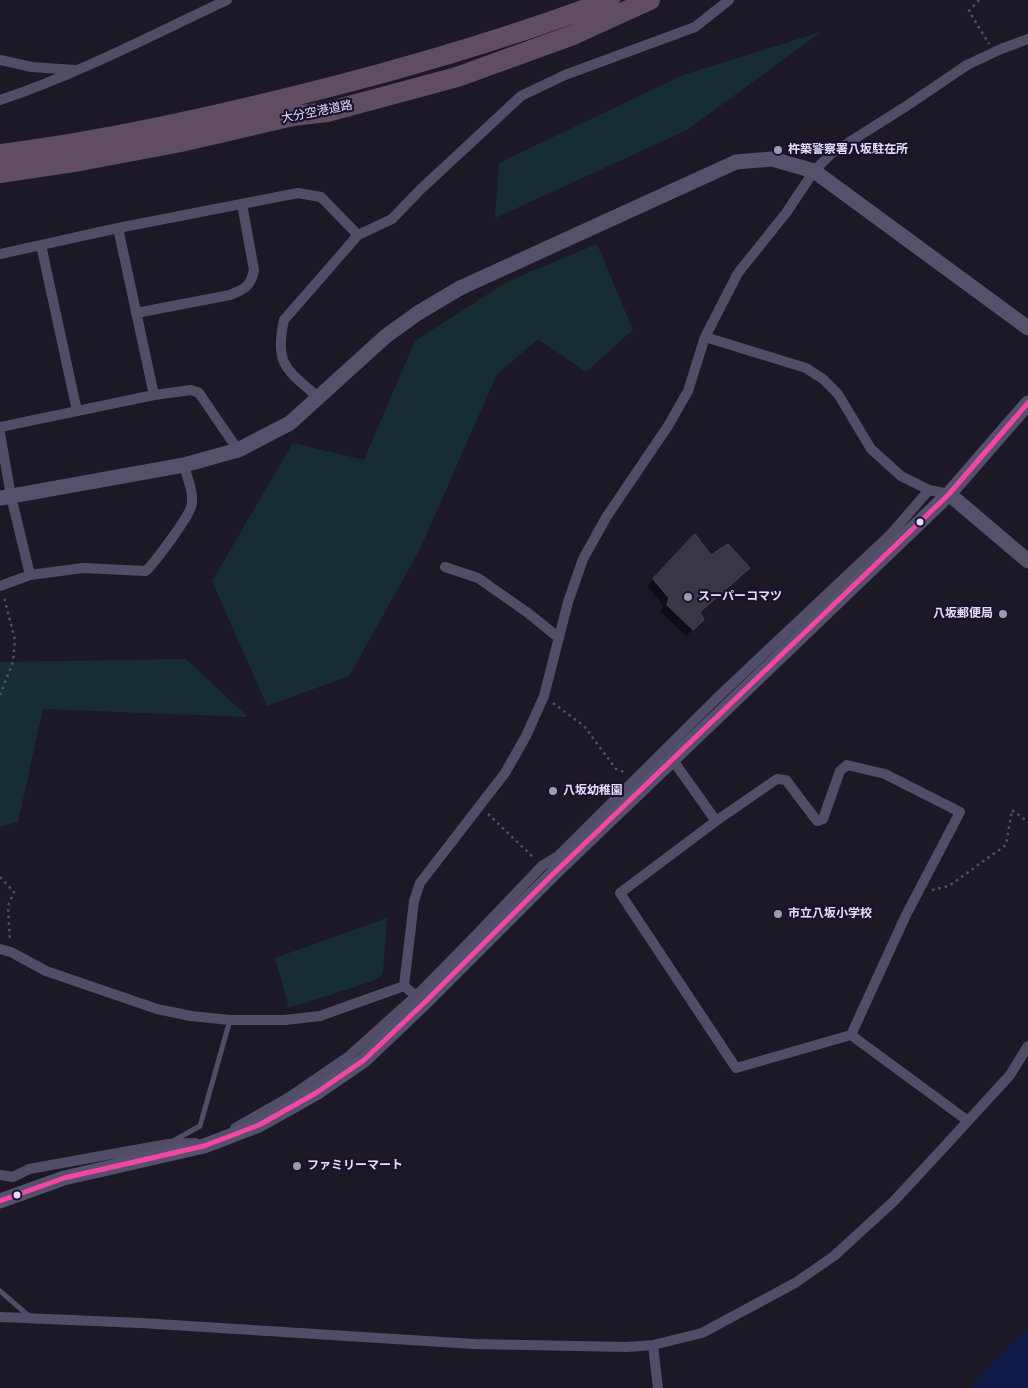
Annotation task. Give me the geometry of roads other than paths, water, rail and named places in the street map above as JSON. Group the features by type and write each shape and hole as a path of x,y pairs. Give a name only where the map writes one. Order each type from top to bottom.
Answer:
{"highway":[{"name":"大分空港道路","path":"0,154 160,128 300,95 413,66 610,0"},
{"name":"大分空港道路","path":"0,173 80,161 181,142 294,116 327,112 457,77 572,35 650,0"}],"main road":[{"path":"5,497 184,465 238,450 290,423 386,336 418,313 460,288 736,162 772,159 814,171 1028,328"},
{"path":"0,1201 64,1178 204,1146 259,1125 316,1093 364,1060 421,998 949,494 1028,403"},
{"path":"949,494 1028,561"}],"street":[{"path":"0,100 36,88 78,70 226,0"},
{"path":"318,398 288,370 281,357 281,336 284,320 358,235 392,220 421,189 521,96 565,75 695,27 729,0"},
{"path":"404,986 414,901 420,883 505,773 526,736 544,696 568,602 583,559 607,516 668,426 688,391 705,338 738,273 786,213 814,171 832,153 967,65 994,52 1028,40"},
{"path":"0,60 32,66 78,70"},
{"path":"0,254 118,228 298,193 321,197 358,235"},
{"path":"136,313 230,295 244,289 252,280 254,270 242,204"},
{"path":"118,228 154,395"},
{"path":"41,245 77,411"},
{"path":"705,338 806,368 838,394 871,449 902,476 928,490 949,494"},
{"path":"0,427 154,395 191,390 199,393 238,450"},
{"path":"0,433 5,497 30,575"},
{"path":"0,586 30,575 83,568 146,571 155,562 191,509 192,496 184,465"},
{"path":"0,1175 13,1177 29,1169 168,1144 197,1142 236,1128 291,1096 348,1057 421,998 478,933 542,866 558,856 717,698 890,535 928,490"},
{"path":"445,567 478,578 528,613 559,638"},
{"path":"672,759 716,821"},
{"path":"846,765 885,774 960,812 906,914 851,1035 736,1068 620,893 716,821 777,779 786,780 817,821 823,819 840,771 846,765"},
{"path":"0,949 11,952 46,971 158,1009 191,1016 230,1020 285,1020 320,1016 404,986"},
{"path":"404,986 421,998"},
{"path":"851,1035 968,1121"},
{"path":"0,1317 141,1323 474,1344 627,1347 653,1345 702,1333 795,1283 834,1256 894,1201 968,1121 1010,1075 1028,1046"},
{"path":"653,1345 658,1388"}],"lane":[{"path":"168,1144 200,1126 230,1020"},
{"path":"0,1292 32,1319"}],"water":[{"path":"1028,1330 1028,1388 972,1388 998,1357"}],"place":[{"name":"杵築警察署八坂駐在所","path":"778,150"},
{"name":"スーパーコマツ","path":"688,597"},
{"name":"八坂郵便局","path":"1003,614"},
{"name":"八坂幼稚園","path":"553,791"},
{"name":"市立八坂小学校","path":"778,914"},
{"name":"ファミリーマート","path":"297,1166"}]}
